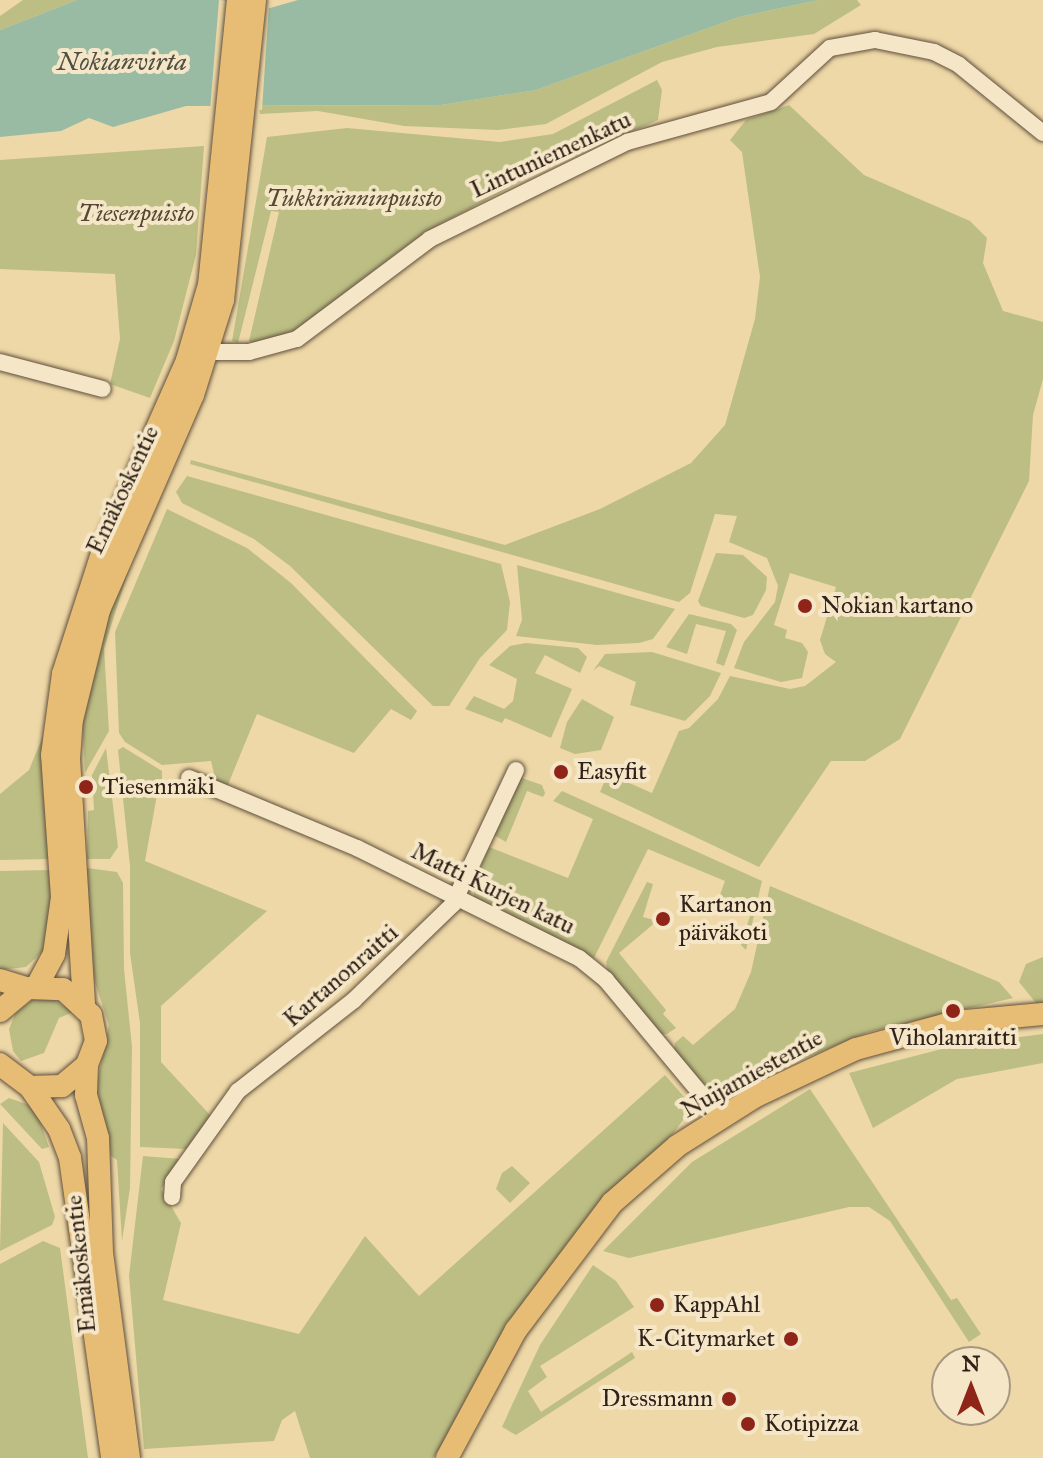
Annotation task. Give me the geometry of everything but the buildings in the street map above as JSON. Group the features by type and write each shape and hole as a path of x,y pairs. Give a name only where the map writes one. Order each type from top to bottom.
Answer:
{"main road":[{"name":"Emäkoskentie","path":"129,1458 102,1253 98,1138 86,1095 87,1065 96,1041 84,1004 69,759 73,712 99,610 208,352 229,270 238,0"},
{"name":"Emäkoskentie","path":"32,987 54,954 60,913 52,755 63,674 103,550 194,339 218,238 255,0"},
{"path":"0,980 32,987 63,989 84,1004"},
{"path":"0,1011 32,987"},
{"name":"Nuijamiestentie","path":"447,1458 516,1330 546,1289 612,1203 677,1146 825,1061 893,1036 955,1022 1043,1014"},
{"path":"10,1079 62,1086 87,1065"},
{"name":"Emäkoskentie","path":"10,1079 59,1129 70,1158 112,1458"},
{"name":"Nuijamiestentie","path":"464,1458 546,1289"}],"street":[{"name":"Lintuniemenkatu","path":"208,352 254,352 297,339 430,239 627,142 771,102 830,48 875,40 934,52 959,65 1043,133"},
{"path":"0,362 103,389"},
{"name":"Kartanonraitti","path":"172,1197 173,1182 238,1091 354,1000 457,900 516,770"},
{"name":"Matti Kurjen katu","path":"189,778 357,848 593,968 721,1118"}],"green space":[{"path":"23,0 77,0 0,30 0,16"},
{"path":"819,0 857,0 861,5 814,34 717,47 662,62 546,124 498,130 404,126 318,111 260,114 259,106 441,105 536,90 739,17"},
{"name":"Tukkiränninpuisto","path":"657,80 662,90 658,120 537,173 425,232 295,330 258,345 249,341 279,212 271,211 238,343 232,341 267,137 347,128 500,142 553,134"},
{"path":"789,105 864,175 970,221 987,238 983,263 1003,311 1043,322 1043,379 1033,415 1029,481 900,739 865,761 831,761 759,867 600,792 612,764 631,771 627,782 652,793 679,731 689,728 718,699 730,676 790,689 805,686 836,662 825,654 820,640 836,587 790,573 774,625 787,630 785,638 802,643 808,652 802,678 781,682 734,668 744,642 775,602 778,586 767,558 729,542 737,516 715,514 690,593 679,602 190,464 191,460 505,545 600,509 691,463 725,425 755,319 760,277 742,152 730,140 746,120"},
{"name":"Tiesenpuisto","path":"204,146 196,255 174,341 150,398 110,384 120,339 115,274 0,269 0,160"},
{"path":"187,476 501,564 510,602 507,630 480,658 449,706 433,706 290,566 254,539 182,503 176,492"},
{"path":"167,509 247,548 291,583 417,711 411,720 391,709 354,753 257,714 227,787 216,782 211,761 162,765 125,742 119,733 115,632"},
{"path":"716,553 743,555 767,577 766,590 753,615 744,618 701,606 698,601"},
{"path":"517,565 675,609 653,639 639,643 597,645 516,636 522,620"},
{"path":"130,566 104,648 109,731 85,773 81,701 98,633"},
{"path":"689,614 731,624 737,630 724,666 716,663 726,631 696,624 687,654 666,647"},
{"path":"526,643 578,648 587,657 580,673 545,655 535,673 572,689 551,738 505,718 502,723 465,709 474,696 504,709 513,701 517,679 489,665 510,646"},
{"path":"652,652 721,673 710,696 685,721 630,705 636,682 599,666 593,671 605,654"},
{"path":"582,699 614,717 601,750 575,754 560,748 567,722"},
{"path":"43,736 50,859 0,860 0,794 29,770"},
{"path":"123,747 162,771 162,787 180,794 157,795 145,861 267,911 161,1006 161,1062 211,1116 186,1149 140,1147 140,1023 130,953 130,866 118,750"},
{"path":"106,748 118,847 110,859 87,859 88,811 94,810 92,775"},
{"path":"519,777 542,785 545,793 543,797 527,791 506,842 494,835"},
{"path":"562,791 762,881 746,950 741,945 753,906 738,902 735,912 716,906 725,881 648,849 594,958 474,900 473,885 489,847 568,878 593,819 553,801"},
{"path":"87,868 117,872 123,883 124,969 132,1047 130,1188 122,1241 117,1160 111,1156 96,1087 109,1025 87,958"},
{"path":"50,870 52,904 43,951 26,967 0,970 0,871"},
{"path":"647,882 653,884 643,917 657,921 619,953 666,1010 663,1014 676,1028 667,1034 659,1034 608,972 606,962"},
{"path":"770,886 999,982 1013,998 868,1032 789,1065 730,1097 716,1097 674,1053 675,1043 683,1036 693,1045 735,1009 751,972"},
{"path":"1043,957 1043,1003 1036,1003 1019,982 1026,964"},
{"path":"34,999 53,999 73,1012 59,1018 44,1053 21,1061 13,1051 9,1029 16,1012"},
{"path":"1043,1034 1043,1063 957,1079 873,1128 849,1073 957,1045"},
{"path":"665,1075 685,1098 683,1120 433,1458 310,1458 295,1411 282,1420 274,1441 144,1449 129,1276 143,1156 181,1159 161,1189 181,1223 163,1300 299,1334 365,1236 419,1296"},
{"path":"810,1089 951,1300 957,1298 981,1334 969,1342 890,1221 869,1207 849,1207 629,1258 603,1251 692,1162"},
{"path":"9,1098 29,1105 38,1116 49,1147 42,1149 0,1104"},
{"path":"3,1123 39,1162 55,1217 52,1225 0,1251"},
{"path":"512,1166 530,1183 510,1203 496,1189 502,1173"},
{"path":"43,1241 60,1248 88,1458 0,1458 0,1264"},
{"path":"593,1265 616,1281 634,1307 540,1366 547,1377 528,1391 541,1412 632,1352 635,1358 516,1435 502,1427 540,1345"}],"water":[{"name":"Nokianvirta","path":"77,0 238,0 270,8 298,0 819,0 739,17 536,90 441,105 186,106 113,127 89,118 61,131 0,137 0,30"}],"pier":[{"path":"219,0 269,4 262,110 210,110"}],"place":[{"name":"Nokian kartano","path":"805,606"},
{"name":"Easyfit","path":"561,772"},
{"name":"Tiesenmäki","path":"86,787"},
{"name":"Kartanon päiväkoti","path":"663,919"},
{"name":"Viholanraitti","path":"953,1011"},
{"name":"KappAhl","path":"657,1305"},
{"name":"K-Citymarket","path":"791,1339"},
{"name":"Dressmann","path":"729,1399"},
{"name":"Kotipizza","path":"748,1424"}]}
